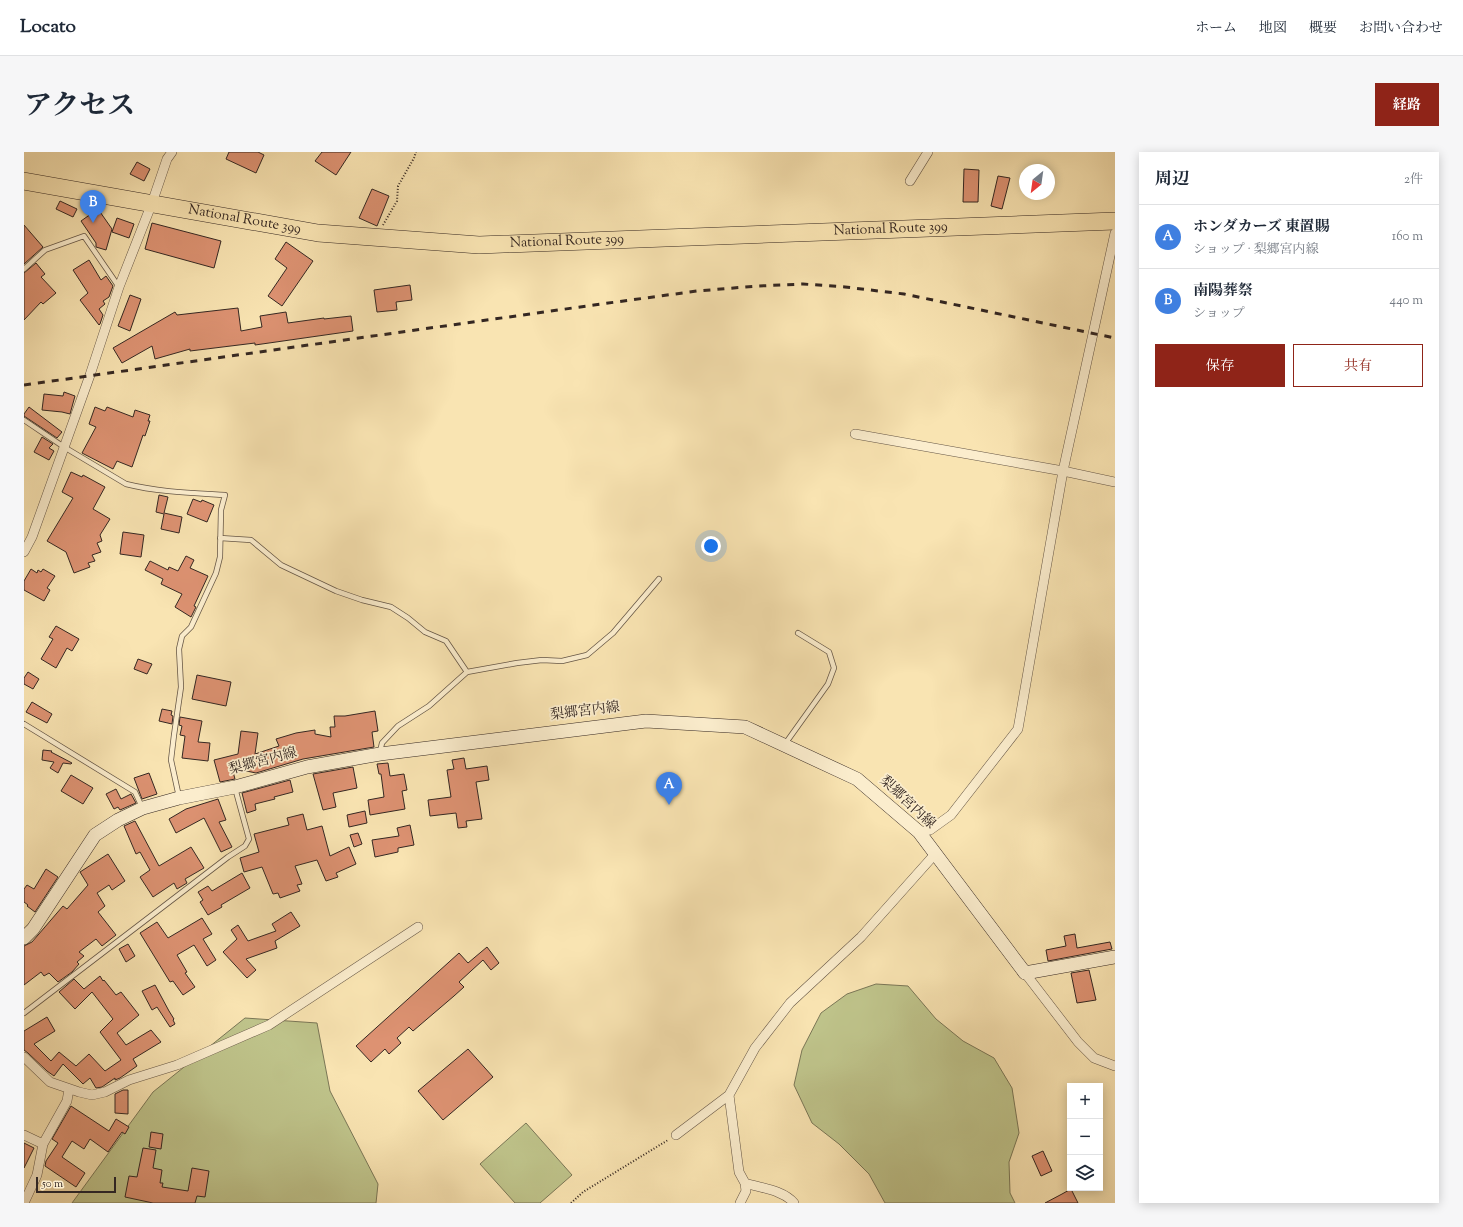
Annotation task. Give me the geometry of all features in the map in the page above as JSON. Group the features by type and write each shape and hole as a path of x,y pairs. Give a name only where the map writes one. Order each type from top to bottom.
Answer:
{"highway":[{"name":"National Route 399","path":"24,180 318,233 479,245 1115,221"}],"main road":[{"name":"梨郷宮内線","path":"24,938 33,929 95,835 118,820 143,808 306,767 380,754 646,721 745,727 857,779 919,832 1024,973"},
{"path":"1024,973 1115,957"}],"street":[{"path":"24,552 32,537 119,287 152,203 167,159 172,152"},
{"path":"910,181 928,152"},
{"path":"919,832 930,830 951,815 1018,728 1063,471 1113,249 1115,233"},
{"path":"855,434 1063,471 1115,482"},
{"path":"676,1135 709,1112 729,1095 756,1048 790,1003 861,937 935,854"},
{"path":"24,1057 50,1082 92,1095 105,1092 128,1080 176,1065 269,1025 418,927"},
{"path":"1024,973 1078,1042 1094,1058 1115,1066"},
{"path":"24,1203 37,1175 43,1144 67,1101 69,1089"},
{"path":"729,1095 739,1172 746,1184 746,1192 740,1203"},
{"path":"24,1135 43,1144"},
{"path":"746,1184 781,1194 791,1199 794,1203"}],"lane":[{"path":"24,269 45,250 84,236 119,287"},
{"path":"24,420 64,447 126,484 137,487 225,495 221,510 220,557 216,573 191,627 182,636 179,649 181,687 171,760 179,798"},
{"path":"220,538 251,540 281,565 329,588 362,600 391,607 408,618 425,632 446,641 467,672"},
{"path":"380,754 382,743 398,726 429,706 467,672 542,660 562,661 587,655 613,633 659,579"},
{"path":"784,745 828,684 834,668 829,652 798,633"},
{"path":"24,724 135,792 143,808"},
{"path":"24,1012 228,857 245,846 249,839 235,786"}],"path":[{"path":"366,237 380,228 390,213 397,201 398,186 416,152"},
{"path":"571,1203 583,1192 676,1135"}],"green space":[{"path":"876,984 908,986 936,1019 963,1041 994,1058 1012,1088 1019,1133 1009,1162 1010,1193 1015,1203 885,1203 869,1174 839,1144 812,1123 794,1085 802,1050 821,1013 847,994"},
{"path":"245,1018 317,1023 330,1091 378,1184 376,1203 72,1203 153,1092"},
{"path":"526,1123 572,1175 540,1203 515,1203 480,1164"}],"building":[{"path":"229,152 258,152 264,155 256,173 226,159"},
{"path":"322,152 351,152 336,175 315,161"},
{"path":"137,162 150,169 144,181 130,174"},
{"path":"964,169 979,170 978,202 963,202"},
{"path":"998,176 1010,178 1002,209 991,206"},
{"path":"372,189 389,196 377,226 359,218"},
{"path":"60,201 77,209 73,217 56,209"},
{"path":"98,209 112,229 106,250 96,247 96,243 81,221"},
{"path":"117,218 134,224 129,238 112,232"},
{"path":"152,223 221,241 214,268 145,249"},
{"path":"24,225 43,247 24,264"},
{"path":"286,242 313,261 282,306 268,296 287,268 275,259"},
{"path":"89,260 101,280 106,276 113,286 109,297 103,301 105,304 99,309 103,315 99,325 80,300 88,293 73,270"},
{"path":"36,263 45,274 41,277 56,293 43,304 41,302 24,320 24,273"},
{"path":"410,285 412,300 396,302 397,310 377,312 374,290"},
{"path":"130,295 141,299 130,331 118,326"},
{"path":"238,308 241,331 262,327 260,316 286,312 288,323 351,316 353,331 255,345 255,343 190,351 190,349 155,359 152,346 122,363 113,348 175,312 177,315"},
{"path":"64,392 75,396 70,414 42,410 44,394 63,396"},
{"path":"29,407 62,432 57,438 24,416"},
{"path":"95,407 105,411 107,407 133,417 135,410 150,415 148,421 150,421 145,436 143,435 132,467 117,461 113,469 82,453 96,427 89,424"},
{"path":"42,437 53,444 49,448 54,451 49,460 34,452"},
{"path":"71,472 82,477 83,475 105,487 93,509 110,519 100,535 102,541 97,543 101,552 92,555 95,561 88,563 90,567 74,573 66,552 47,541 73,498 62,492"},
{"path":"159,495 168,497 164,513 182,517 179,533 161,529 164,514 156,512"},
{"path":"193,499 201,502 202,500 214,505 207,522 187,514"},
{"path":"123,532 144,535 141,557 120,554"},
{"path":"186,556 194,560 190,568 208,576 194,606 196,607 191,617 175,607 182,594 161,584 163,579 145,570 150,561 168,570 169,567 178,571"},
{"path":"31,569 37,573 38,570 41,572 43,569 55,576 47,588 50,590 44,601 24,590 24,581"},
{"path":"56,626 79,639 72,651 67,648 56,668 41,659 53,639 49,637"},
{"path":"138,659 152,664 147,674 134,669"},
{"path":"28,672 39,679 33,689 24,684 24,678"},
{"path":"197,675 231,682 226,706 192,699"},
{"path":"32,702 52,714 47,723 26,712"},
{"path":"162,709 172,711 172,724 159,721"},
{"path":"375,711 378,731 372,732 374,747 303,759 256,773 232,768 235,779 220,782 214,760 238,754 241,731 258,733 255,754 279,746 276,739 296,733 315,730 315,734 331,737 330,727 335,727 334,716 345,716"},
{"path":"180,717 202,721 198,742 210,743 208,761 182,758 185,736 180,735 182,726 179,725"},
{"path":"43,750 52,751 51,752 72,763 63,763 58,773 50,768 54,762 42,760"},
{"path":"464,758 466,769 487,766 489,780 476,782 482,819 466,821 467,827 458,828 456,813 430,816 428,800 451,797 447,770 454,769 452,760"},
{"path":"388,763 390,776 404,774 407,790 402,791 405,809 370,815 368,800 384,797 381,774 379,774 377,764"},
{"path":"353,767 357,788 333,793 336,807 323,810 313,774"},
{"path":"149,773 157,794 142,799 134,778"},
{"path":"71,775 93,788 83,804 61,791"},
{"path":"290,780 293,792 274,797 275,799 255,804 256,810 247,813 242,793"},
{"path":"116,789 121,799 131,794 136,803 120,810 118,807 114,809 106,794"},
{"path":"218,799 226,820 219,822 232,847 221,852 204,818 176,833 169,819 186,809"},
{"path":"365,811 367,823 349,827 347,815"},
{"path":"303,814 307,830 322,826 330,856 349,847 356,864 336,873 338,877 326,881 317,860 295,866 302,884 297,885 300,891 280,898 278,893 273,894 262,867 244,872 240,858 259,852 254,834 289,825 287,818"},
{"path":"135,821 159,866 191,847 204,868 185,879 187,883 177,889 174,883 153,897 140,877 150,870 140,852 136,854 124,826"},
{"path":"410,825 414,845 398,848 398,852 375,857 372,840 399,836 397,828"},
{"path":"358,833 362,844 354,847 350,835"},
{"path":"108,854 125,881 112,890 109,885 97,893 105,906 98,912 116,935 102,946 96,939 79,952 84,956 77,962 79,964 72,972 58,982 49,973 44,976 41,972 24,985 24,946 32,942 63,906 67,909 88,885 80,872"},
{"path":"46,869 58,877 35,912 24,902 24,889 27,885 34,889"},
{"path":"242,873 250,888 221,905 222,907 208,915 200,902 203,900 198,892 208,886 212,891"},
{"path":"291,912 300,926 275,941 277,948 246,959 256,970 247,978 223,952 237,939 231,930 238,925 248,941 276,931 272,924"},
{"path":"202,918 212,934 203,939 216,960 207,966 194,945 177,955 187,972 185,973 195,987 183,995 173,981 170,982 140,933 157,922 168,938"},
{"path":"1075,934 1077,948 1110,942 1112,949 1048,961 1046,950 1066,946 1064,936"},
{"path":"128,944 135,956 126,962 119,949"},
{"path":"487,947 499,963 491,970 483,960 459,982 464,987 413,1031 409,1027 397,1038 401,1043 389,1054 385,1049 371,1062 356,1046 459,953 468,963"},
{"path":"1089,970 1096,1000 1077,1003 1071,973"},
{"path":"100,976 116,995 121,992 139,1015 117,1033 126,1045 151,1030 161,1042 133,1059 137,1066 120,1078 115,1080 115,1078 102,1087 96,1088 90,1078 83,1084 63,1064 54,1076 47,1071 24,1050 24,1031 47,1017 55,1031 34,1044 51,1061 59,1052 76,1066 89,1054 105,1071 121,1060 100,1032 113,1019 92,992 75,1009 59,992 74,979 84,989"},
{"path":"155,985 174,1019 175,1024 170,1027 157,1007 152,1010 142,991"},
{"path":"468,1049 493,1077 443,1120 418,1091"},
{"path":"123,1090 128,1090 128,1114 115,1113 115,1094"},
{"path":"71,1106 109,1131 116,1119 129,1127 125,1134 122,1132 108,1152 90,1139 84,1149 72,1141 62,1157 85,1173 76,1187 45,1166 46,1161 58,1143 52,1139"},
{"path":"151,1132 163,1134 161,1149 149,1147"},
{"path":"24,1143 34,1148 24,1168"},
{"path":"143,1148 156,1150 153,1168 162,1170 160,1183 163,1183 162,1187 188,1191 192,1168 209,1171 205,1197 197,1196 195,1203 153,1203 125,1197 129,1176 137,1177"},
{"path":"1043,1151 1052,1171 1041,1176 1032,1156"},
{"path":"1067,1191 1072,1191 1078,1203 1045,1203"}],"railway":[{"path":"24,385 697,291 803,284 904,294 1115,338"}],"place":[{"name":"南陽葬祭","path":"93,223"},
{"name":"ホンダカーズ 東置賜","path":"669,805"}]}
